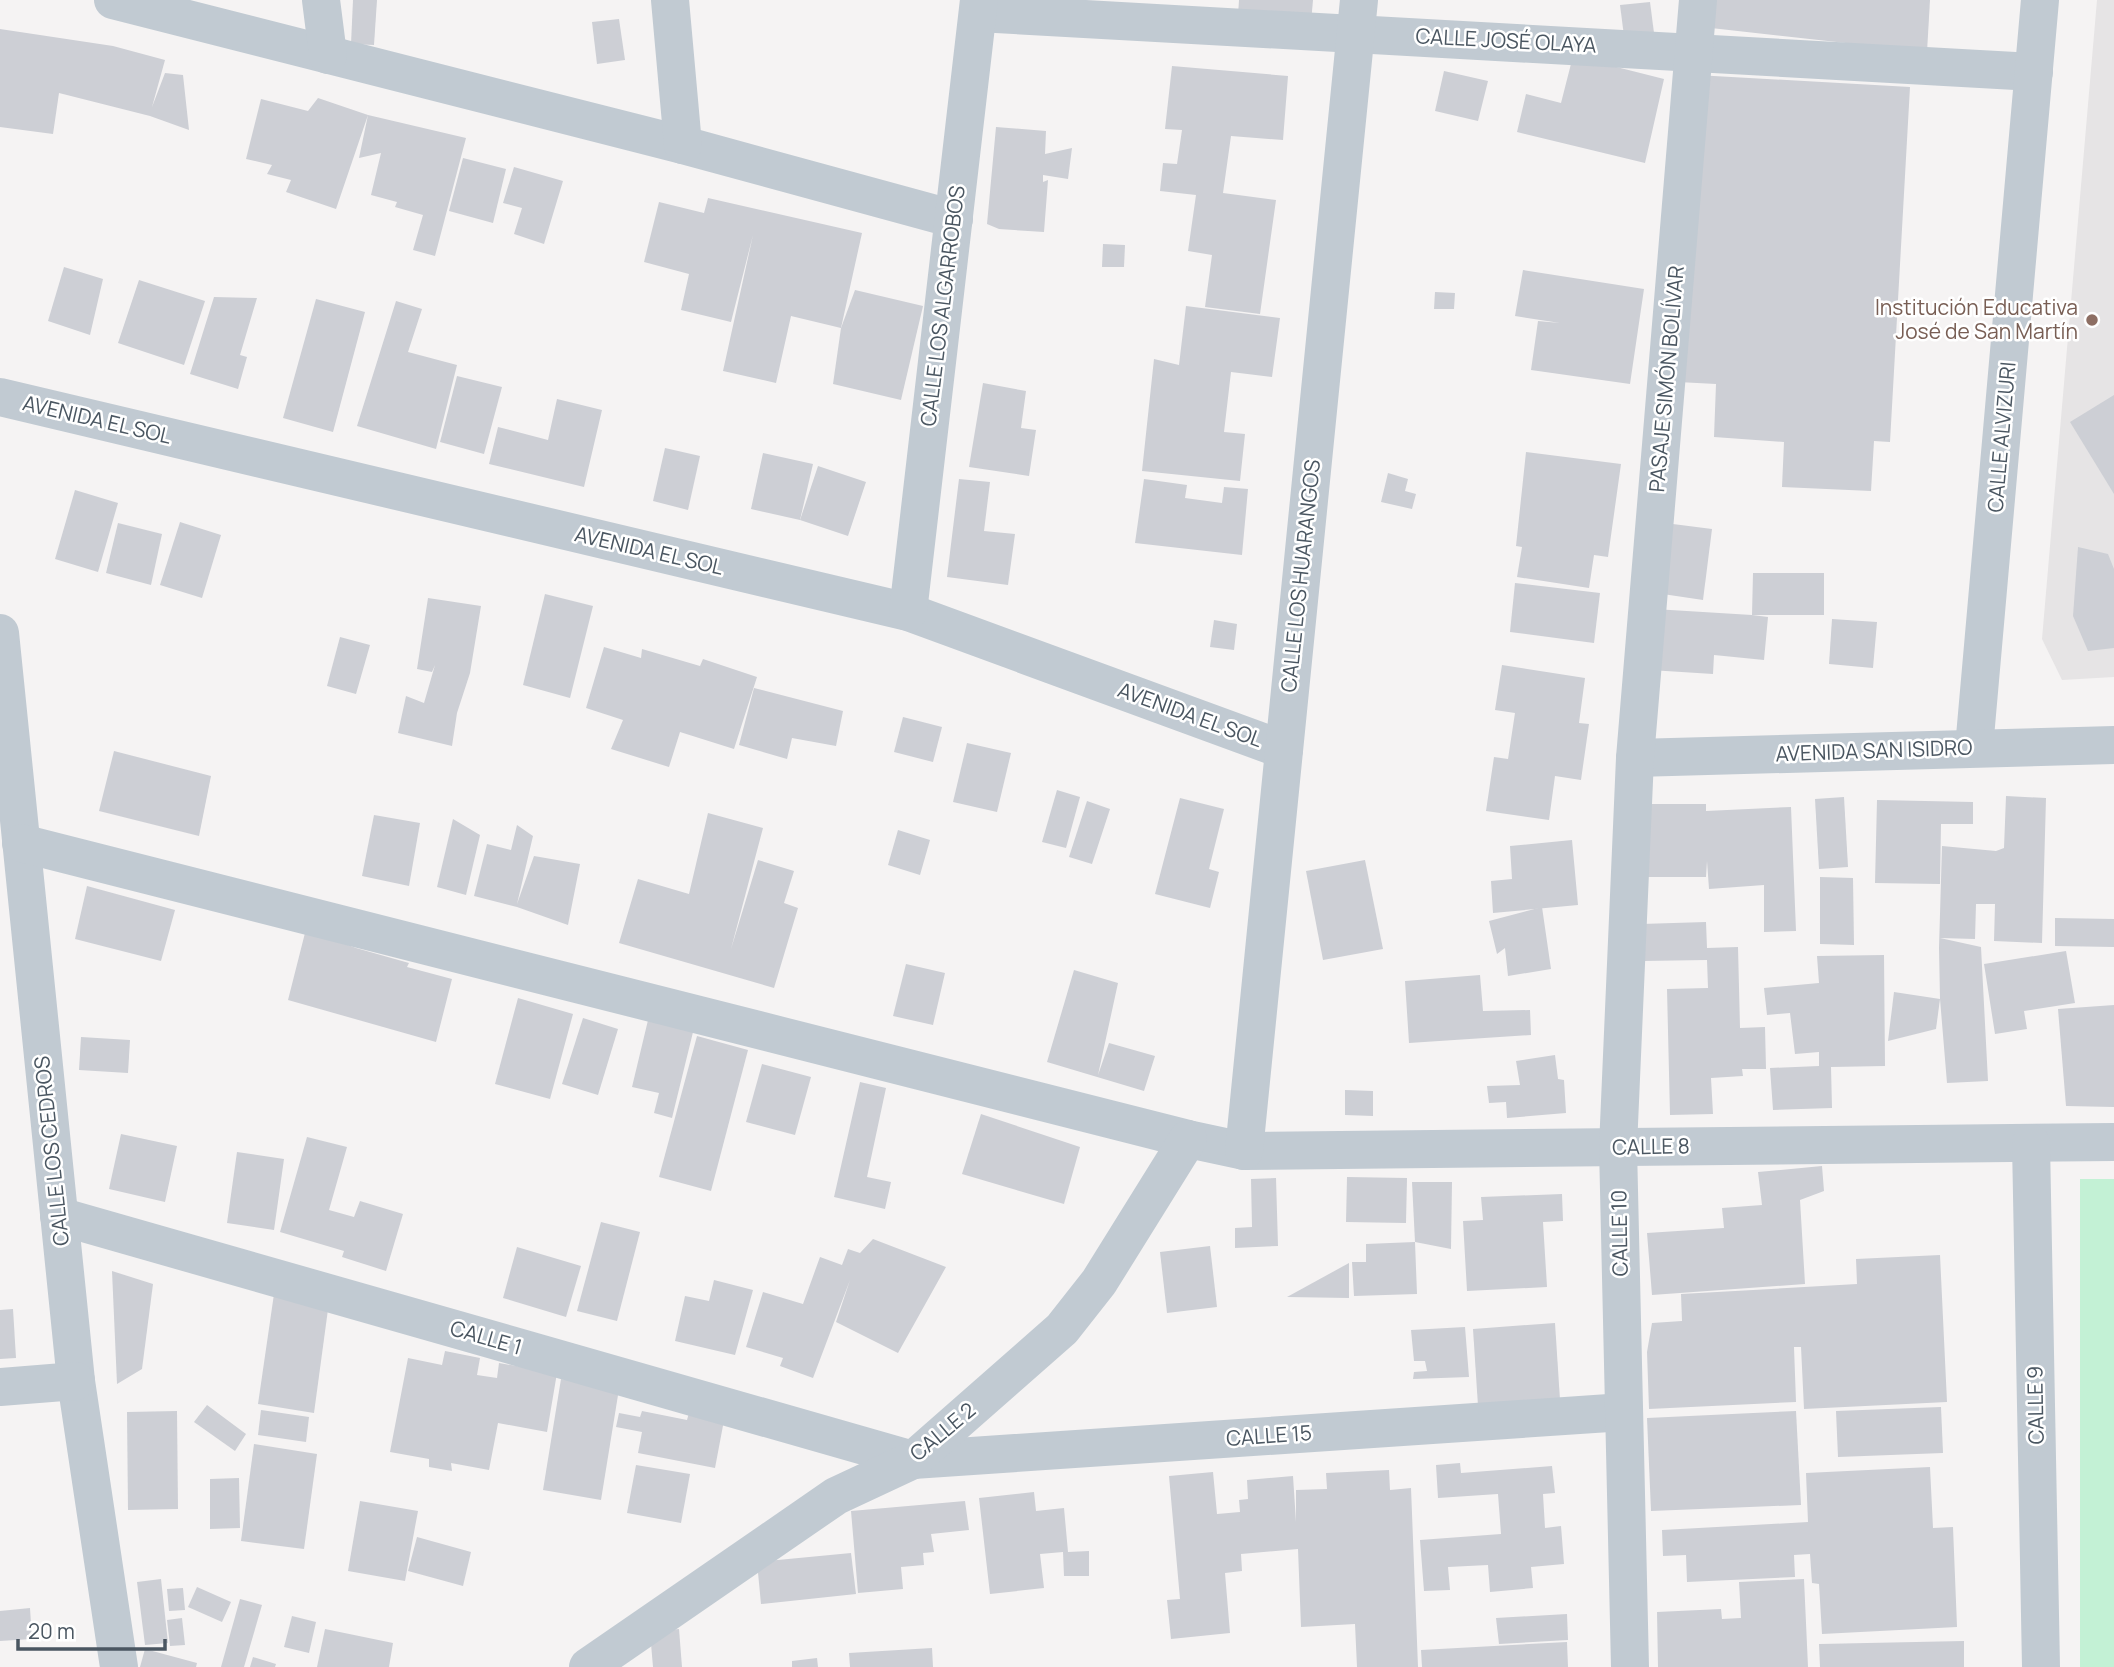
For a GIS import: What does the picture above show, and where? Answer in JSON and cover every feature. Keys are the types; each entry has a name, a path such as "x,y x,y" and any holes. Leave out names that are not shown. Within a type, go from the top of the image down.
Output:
{"street":[{"path":"113,0 682,145 954,219"},
{"path":"321,0 328,55"},
{"path":"670,0 682,145"},
{"name":"PASAJE SIMÓN BOLÍVAR","path":"1635,758 1698,0"},
{"name":"CALLE ALVIZURI","path":"1974,748 2040,0"},
{"name":"CALLE JOSÉ OLAYA","path":"979,6 1357,16 1694,52 2034,72"},
{"name":"CALLE LOS ALGARROBOS","path":"908,612 979,6"},
{"name":"CALLE LOS HUARANGOS","path":"1244,1151 1357,16"},
{"name":"AVENIDA EL SOL","path":"0,397 908,612 1284,750"},
{"name":"CALLE LOS CEDROS","path":"0,633 2,675 76,1381 119,1667"},
{"name":"AVENIDA SAN ISIDRO","path":"1635,758 2114,745"},
{"name":"CALLE 10","path":"1630,1667 1618,1147 1635,758"},
{"name":"CALLE 8","path":"21,843 1244,1151 2114,1142"},
{"name":"CALLE 2","path":"587,1667 836,1496 913,1460 1062,1329 1099,1282 1188,1139"},
{"name":"CALLE 9","path":"2031,1143 2041,1667"},
{"name":"CALLE 1","path":"59,1216 913,1460"},
{"path":"0,1387 76,1381"},
{"name":"CALLE 15","path":"913,1460 1624,1412"}],"shaded area":[{"name":"Institución Educativa José de San Martín","path":"2097,0 2114,0 2114,677 2062,680 2042,639"}],"green space":[{"path":"2080,1179 2114,1179 2114,1667 2080,1667"}],"building":[{"path":"353,0 377,0 374,45 351,44"},
{"path":"1239,0 1313,0 1311,23 1238,15"},
{"path":"1713,0 1930,0 1927,52 1711,28"},
{"path":"1650,2 1654,33 1624,36 1620,5"},
{"path":"619,19 625,60 597,64 592,22"},
{"path":"0,29 113,46 165,60 152,107 165,73 183,75 189,130 150,116 59,93 53,134 0,127"},
{"path":"1573,56 1664,79 1645,163 1517,132 1526,94 1561,103"},
{"path":"1172,66 1288,76 1283,140 1231,136 1223,193 1276,200 1260,314 1205,307 1212,255 1188,251 1196,195 1160,191 1163,163 1177,164 1182,130 1165,129"},
{"path":"1444,71 1488,81 1478,121 1435,111"},
{"path":"1696,75 1910,87 1890,442 1874,441 1871,491 1782,487 1784,442 1714,437 1716,384 1678,382"},
{"path":"318,98 368,115 336,209 286,192 291,180 267,174 272,165 246,159 261,99 308,111"},
{"path":"368,115 466,138 435,256 413,250 423,215 395,207 397,202 371,195 381,153 359,158"},
{"path":"996,127 1046,131 1045,154 1072,148 1068,179 1043,175 1043,182 1048,180 1044,232 999,229 987,224"},
{"path":"463,158 506,169 493,223 449,211"},
{"path":"514,167 563,181 544,244 514,234 522,208 503,203"},
{"path":"708,198 862,233 841,328 791,316 776,383 723,371 753,235 731,322 681,310 689,274 644,262 659,202 704,213"},
{"path":"1103,244 1125,245 1124,267 1102,267"},
{"path":"64,267 103,279 90,335 48,321"},
{"path":"1523,270 1644,289 1630,384 1531,370 1538,321 1560,323 1515,316"},
{"path":"139,280 205,301 184,365 118,343"},
{"path":"855,290 923,306 901,400 833,384 841,328"},
{"path":"1435,292 1455,293 1454,309 1434,309"},
{"path":"214,297 257,298 240,355 247,357 238,389 190,374"},
{"path":"316,299 365,312 333,432 283,418"},
{"path":"396,301 422,309 408,352 457,365 436,449 357,426"},
{"path":"1186,306 1280,318 1272,377 1231,372 1224,432 1245,434 1240,481 1142,471 1154,359 1179,365"},
{"path":"457,376 502,387 484,454 440,442"},
{"path":"983,383 1026,391 1021,428 1036,430 1029,476 969,467"},
{"path":"2114,395 2114,494 2070,422"},
{"path":"557,399 602,410 584,487 489,464 498,427 548,440"},
{"path":"665,448 700,456 688,510 653,501"},
{"path":"1526,452 1621,464 1608,557 1594,555 1589,588 1517,577 1522,547 1516,546"},
{"path":"763,453 813,464 800,520 751,509"},
{"path":"818,466 866,482 848,536 800,520"},
{"path":"1388,473 1408,479 1405,491 1416,494 1412,509 1381,502"},
{"path":"959,479 990,482 984,531 1015,534 1008,585 947,577"},
{"path":"1144,479 1187,485 1185,498 1222,503 1224,487 1248,489 1242,555 1135,543"},
{"path":"75,490 118,503 98,572 55,559"},
{"path":"180,522 221,535 202,598 160,585"},
{"path":"118,523 162,534 151,585 106,573"},
{"path":"1665,523 1712,529 1703,600 1656,593"},
{"path":"2078,547 2108,554 2114,569 2114,648 2088,651 2073,616"},
{"path":"1753,573 1824,573 1824,615 1752,615"},
{"path":"1515,583 1600,593 1594,643 1510,632"},
{"path":"545,594 593,606 570,698 523,685"},
{"path":"428,598 481,606 470,673 457,713 452,746 398,733 406,696 424,703 435,665 432,672 417,669"},
{"path":"1654,609 1768,617 1764,660 1714,655 1713,674 1650,670"},
{"path":"1832,619 1877,622 1873,668 1829,664"},
{"path":"1214,620 1237,624 1234,650 1210,647"},
{"path":"340,637 370,645 356,694 327,686"},
{"path":"604,647 641,658 642,649 700,666 703,659 757,677 734,749 680,732 669,767 611,749 623,720 586,708"},
{"path":"1502,665 1585,678 1579,723 1589,724 1581,780 1555,776 1549,820 1486,811 1494,757 1508,759 1515,713 1495,710"},
{"path":"754,688 843,711 836,746 792,738 787,759 739,745"},
{"path":"903,717 942,727 933,762 894,752"},
{"path":"967,743 1011,753 997,812 953,802"},
{"path":"114,751 211,776 199,836 99,811"},
{"path":"1057,790 1080,797 1066,848 1042,842"},
{"path":"2006,796 2046,798 2042,943 1994,941 1995,904 1976,904 1975,939 1940,938 1981,947 1988,1081 1947,1083 1940,999 1939,948 1942,846 1996,851 2004,848"},
{"path":"1844,797 1848,867 1819,869 1815,799"},
{"path":"1180,798 1224,809 1209,869 1219,872 1210,908 1155,894"},
{"path":"1877,800 1973,802 1973,824 1941,824 1940,884 1875,883"},
{"path":"1087,801 1110,809 1092,864 1069,857"},
{"path":"1634,804 1706,804 1706,811 1791,807 1796,931 1764,932 1764,885 1709,889 1707,861 1706,877 1635,877"},
{"path":"708,813 763,828 731,949 758,860 794,871 784,903 798,908 774,988 619,943 638,879 689,894"},
{"path":"374,815 420,823 409,886 362,876"},
{"path":"453,819 480,835 466,895 437,887"},
{"path":"517,825 533,836 517,904 534,856 580,864 568,925 517,907 474,896 487,844 511,850"},
{"path":"898,830 930,840 920,875 888,865"},
{"path":"1572,840 1578,905 1493,913 1491,881 1512,879 1510,846"},
{"path":"1365,860 1383,949 1323,960 1306,871"},
{"path":"1820,877 1853,878 1854,945 1820,944"},
{"path":"87,886 175,910 161,961 75,939"},
{"path":"1542,907 1551,969 1508,976 1505,948 1497,954 1489,921"},
{"path":"2055,918 2114,919 2114,947 2055,946"},
{"path":"1706,922 1707,948 1738,947 1740,1028 1765,1027 1766,1069 1742,1069 1743,1076 1711,1078 1713,1114 1670,1115 1667,989 1708,988 1707,960 1643,961 1641,924"},
{"path":"306,929 356,948 409,963 407,967 452,979 436,1042 288,1000"},
{"path":"2066,951 2075,1003 2024,1011 2027,1029 1995,1034 1984,964"},
{"path":"1884,955 1885,1066 1831,1067 1832,1108 1773,1110 1770,1068 1819,1066 1819,1052 1795,1054 1790,1013 1767,1015 1764,988 1819,983 1817,956"},
{"path":"906,964 945,973 933,1025 893,1016"},
{"path":"1074,970 1118,983 1098,1075 1109,1043 1155,1056 1144,1091 1047,1062"},
{"path":"1480,975 1483,1011 1530,1010 1531,1035 1409,1043 1405,981"},
{"path":"1894,992 1940,999 1936,1029 1888,1041"},
{"path":"518,998 573,1014 550,1099 495,1084"},
{"path":"2114,1005 2114,1107 2066,1106 2058,1009"},
{"path":"649,1016 694,1028 672,1118 654,1113 659,1093 632,1087"},
{"path":"583,1018 618,1029 598,1095 562,1084"},
{"path":"697,1036 748,1050 711,1191 659,1177"},
{"path":"81,1037 130,1040 128,1073 79,1070"},
{"path":"1555,1055 1558,1079 1564,1080 1566,1113 1507,1118 1506,1102 1489,1103 1487,1086 1520,1085 1516,1061"},
{"path":"762,1064 811,1077 795,1135 746,1122"},
{"path":"860,1082 886,1088 867,1177 891,1182 885,1209 834,1197"},
{"path":"1345,1090 1373,1091 1373,1116 1345,1115"},
{"path":"981,1114 1080,1147 1064,1204 962,1174"},
{"path":"121,1134 177,1146 165,1202 109,1189"},
{"path":"307,1137 347,1147 329,1210 354,1217 360,1201 403,1214 386,1271 342,1257 344,1251 280,1232"},
{"path":"237,1152 284,1159 274,1230 227,1223"},
{"path":"1822,1166 1824,1191 1800,1200 1805,1284 1652,1295 1647,1233 1724,1228 1722,1208 1762,1205 1758,1172"},
{"path":"1347,1177 1407,1178 1406,1223 1346,1222"},
{"path":"1276,1178 1278,1246 1235,1248 1235,1228 1252,1227 1251,1179"},
{"path":"1412,1182 1452,1182 1451,1249 1415,1242"},
{"path":"1562,1194 1563,1221 1543,1222 1547,1287 1467,1291 1463,1221 1483,1220 1481,1197"},
{"path":"601,1222 640,1232 617,1321 577,1311"},
{"path":"873,1239 946,1267 898,1353 836,1322 850,1280 813,1378 780,1366 783,1358 746,1347 763,1292 803,1304 820,1257 842,1265 848,1249 860,1253"},
{"path":"1415,1242 1417,1294 1354,1296 1352,1262 1366,1262 1366,1244"},
{"path":"1210,1246 1217,1307 1167,1313 1160,1252"},
{"path":"517,1247 581,1266 566,1317 503,1298"},
{"path":"1940,1255 1947,1402 1804,1409 1801,1347 1794,1347 1796,1402 1649,1409 1647,1352 1652,1323 1682,1321 1681,1294 1857,1284 1856,1259"},
{"path":"1349,1263 1349,1298 1287,1297"},
{"path":"112,1271 153,1284 142,1369 117,1384"},
{"path":"714,1280 753,1290 735,1355 675,1341 685,1296 709,1301"},
{"path":"274,1294 329,1302 314,1413 258,1404"},
{"path":"13,1309 16,1358 0,1359 0,1310"},
{"path":"1555,1323 1560,1400 1478,1406 1473,1329"},
{"path":"1465,1327 1469,1377 1413,1379 1414,1372 1427,1371 1425,1361 1414,1361 1411,1330"},
{"path":"445,1351 480,1358 477,1375 497,1378 499,1363 557,1373 547,1432 498,1423 489,1470 451,1463 452,1471 429,1467 429,1459 390,1452 408,1358 442,1365"},
{"path":"561,1379 619,1389 601,1500 543,1490"},
{"path":"207,1405 246,1434 235,1451 194,1422"},
{"path":"1941,1407 1943,1453 1838,1457 1836,1411"},
{"path":"690,1409 725,1415 715,1468 638,1453 642,1432 616,1427 619,1413 640,1417 642,1411 687,1420"},
{"path":"261,1410 309,1417 306,1442 258,1435"},
{"path":"177,1411 178,1509 128,1510 127,1412"},
{"path":"1796,1411 1801,1505 1651,1511 1647,1418"},
{"path":"254,1444 317,1454 304,1549 241,1541"},
{"path":"1460,1463 1461,1473 1552,1466 1555,1493 1543,1494 1545,1528 1561,1526 1564,1564 1531,1567 1533,1588 1490,1592 1488,1565 1448,1567 1450,1590 1424,1591 1420,1540 1501,1534 1498,1494 1438,1498 1436,1465"},
{"path":"636,1465 690,1474 681,1523 627,1513"},
{"path":"1930,1467 1933,1528 1953,1527 1957,1627 1822,1634 1819,1584 1812,1583 1810,1554 1794,1555 1795,1577 1687,1582 1686,1555 1663,1556 1662,1530 1808,1522 1806,1473"},
{"path":"1389,1470 1390,1490 1411,1488 1418,1667 1357,1667 1355,1624 1301,1627 1298,1549 1241,1554 1242,1571 1225,1573 1230,1633 1171,1639 1167,1600 1180,1599 1169,1476 1213,1472 1217,1514 1240,1512 1239,1500 1248,1499 1247,1480 1293,1476 1296,1522 1296,1490 1327,1489 1326,1473"},
{"path":"239,1478 240,1528 210,1529 210,1479"},
{"path":"1034,1492 1036,1511 1064,1508 1068,1552 1089,1551 1089,1576 1064,1576 1063,1552 1040,1554 1044,1588 990,1594 979,1498"},
{"path":"360,1501 418,1511 405,1581 348,1571"},
{"path":"965,1501 969,1530 931,1534 934,1552 923,1553 924,1565 901,1567 903,1589 858,1593 851,1511"},
{"path":"417,1537 471,1552 463,1586 408,1571"},
{"path":"851,1553 856,1594 761,1604 757,1562"},
{"path":"161,1579 168,1643 145,1645 137,1582"},
{"path":"1804,1579 1808,1667 1658,1667 1657,1612 1721,1609 1722,1619 1741,1618 1739,1582"},
{"path":"197,1587 231,1602 222,1622 188,1607"},
{"path":"183,1588 185,1610 169,1611 167,1589"},
{"path":"240,1599 262,1605 244,1667 221,1667"},
{"path":"30,1608 32,1639 0,1641 0,1611"},
{"path":"1567,1614 1568,1640 1499,1644 1496,1618"},
{"path":"292,1616 316,1622 309,1653 284,1647"},
{"path":"182,1618 185,1645 170,1646 167,1620"},
{"path":"325,1629 393,1643 389,1667 317,1667"},
{"path":"679,1629 682,1667 653,1667 650,1632"},
{"path":"1964,1641 1964,1667 1820,1667 1819,1644"},
{"path":"1567,1642 1568,1667 1422,1667 1421,1650"},
{"path":"932,1648 933,1667 850,1667 849,1653"},
{"path":"145,1649 197,1663 196,1667 140,1667"},
{"path":"253,1657 276,1664 275,1667 250,1667"},
{"path":"817,1658 818,1667 792,1667 792,1661"}],"place":[{"name":"Institución Educativa José de San Martín","path":"2092,320"}]}
